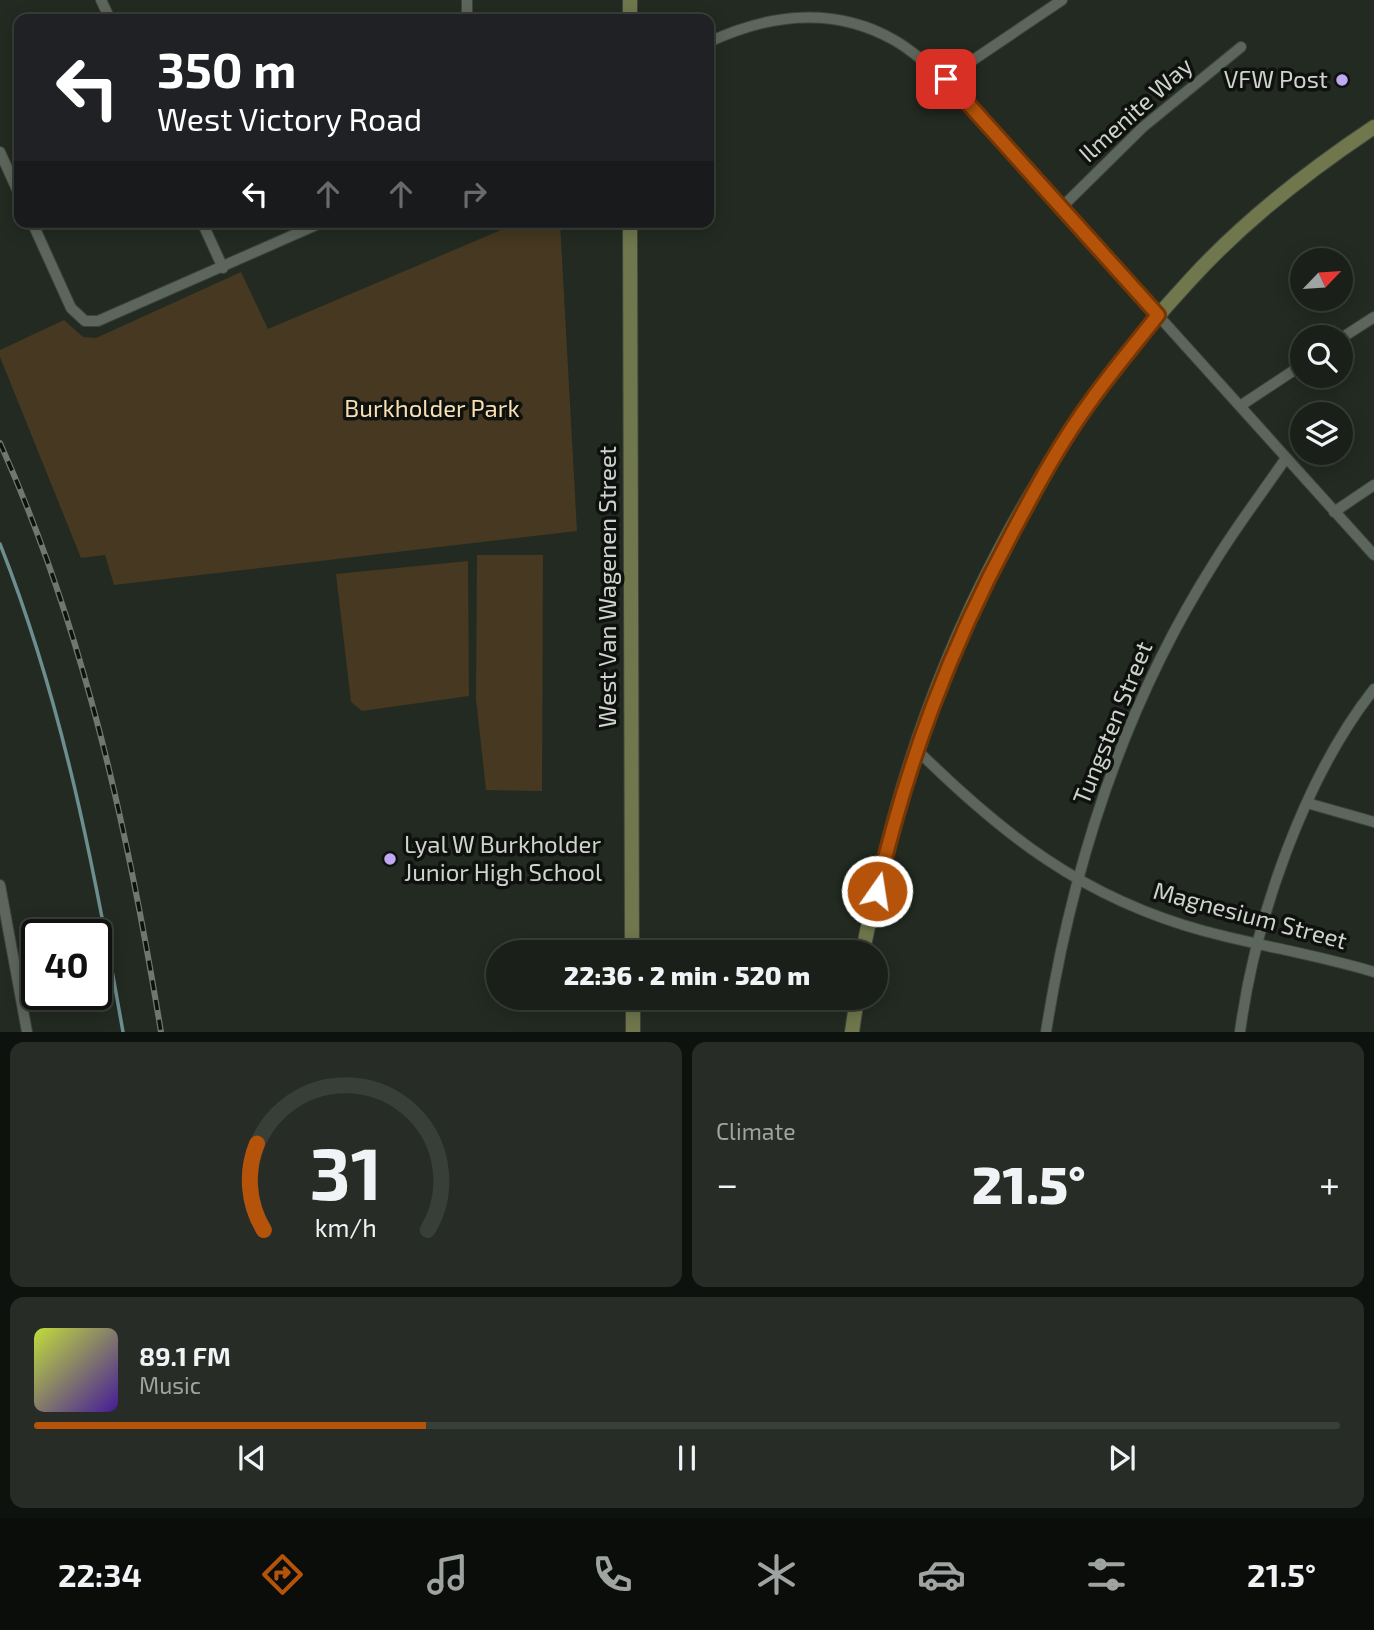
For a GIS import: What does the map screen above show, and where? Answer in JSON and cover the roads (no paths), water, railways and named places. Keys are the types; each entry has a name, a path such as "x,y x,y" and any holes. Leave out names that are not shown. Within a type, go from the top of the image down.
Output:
{"street":[{"path":"946,79 1062,0"},
{"path":"714,40 758,23 803,15 861,26 895,40 946,79 1374,555"},
{"name":"Ilmenite Way","path":"1062,207 1143,127 1241,47"},
{"path":"866,940 894,819 937,688 972,606 1037,486 1092,399 1158,315 1192,277 1273,200 1374,127"},
{"path":"0,152 14,183"},
{"path":"35,228 71,308 85,321 98,321 310,228"},
{"path":"205,228 223,268"},
{"name":"West Van Wagenen Street","path":"629,228 632,940"},
{"path":"1353,331 1374,317"},
{"path":"1240,406 1290,373"},
{"name":"Tungsten Street","path":"1046,1031 1058,958 1077,879 1105,790 1137,709 1170,641 1213,564 1286,457"},
{"path":"1334,512 1374,485"},
{"path":"1240,1031 1259,943 1291,840 1331,753 1374,689"},
{"name":"Magnesium Street","path":"916,749 977,809 1018,842 1077,879 1157,916 1204,931 1318,955 1374,972"},
{"path":"1307,803 1374,822"},
{"path":"0,885 27,1031"},
{"path":"0,959 13,953"},
{"path":"633,1010 633,1031"},
{"path":"852,1031 855,1010"}],"waterway":[{"path":"0,544 22,603 59,724 88,846 123,1032"}],"railway":[{"path":"0,443 56,586 100,732 134,881 161,1032"}],"place":[{"name":"VFW Post","path":"1342,80"},
{"name":"Lyal W Burkholder Junior High School","path":"390,859"}],"park label":[{"name":"Burkholder Park","path":"432,409"}]}
